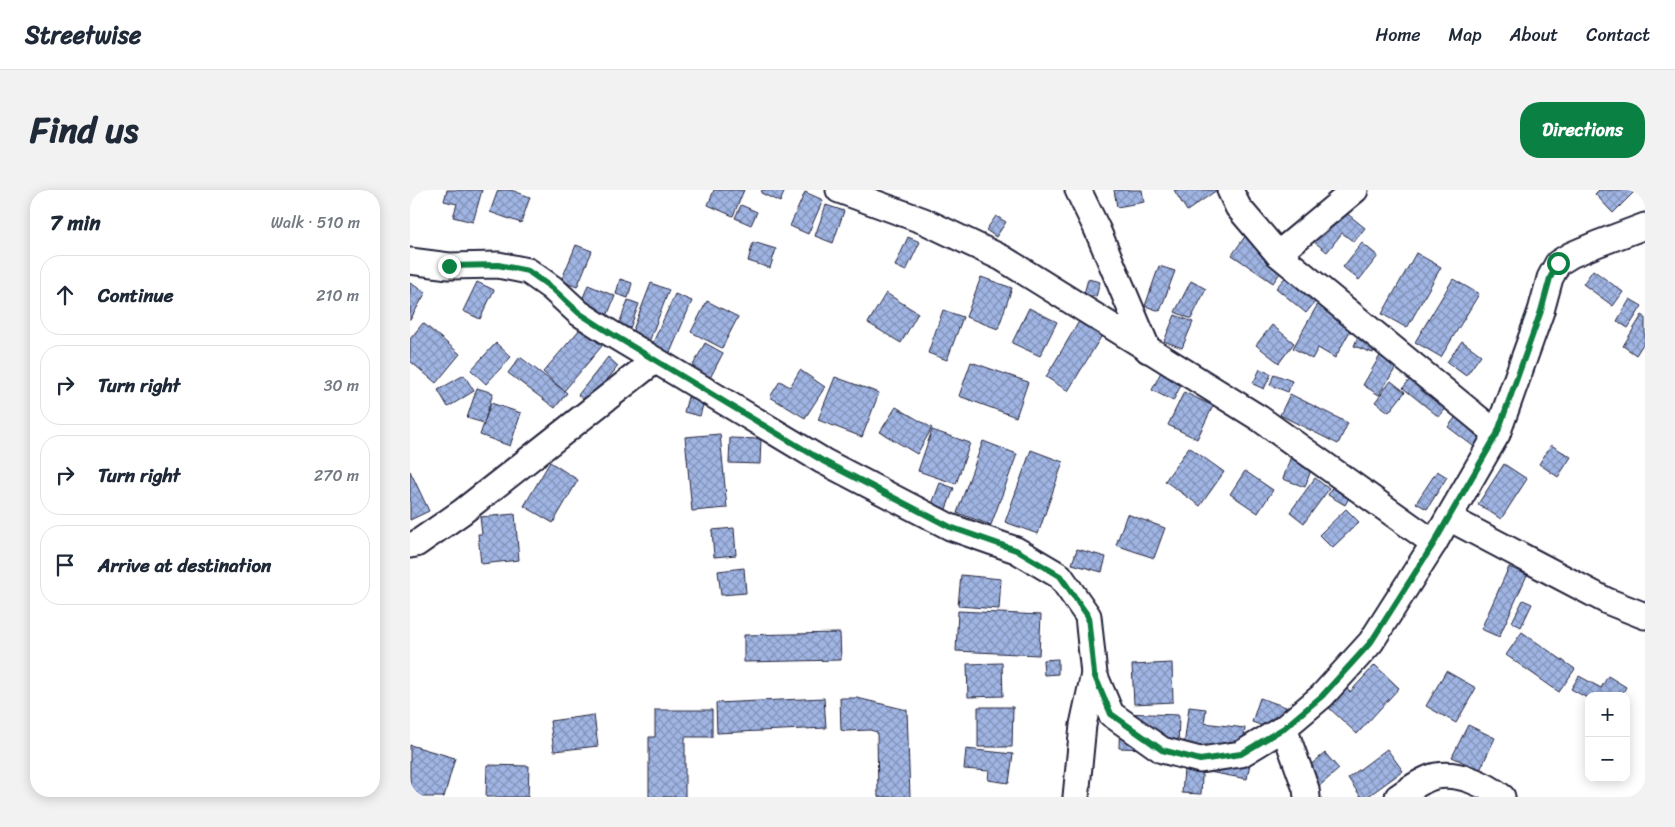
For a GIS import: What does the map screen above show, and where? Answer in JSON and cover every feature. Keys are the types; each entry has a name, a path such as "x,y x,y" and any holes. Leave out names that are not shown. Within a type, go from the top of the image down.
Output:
{"street":[{"path":"839,190 924,221 1002,258 1259,418 1434,543"},
{"path":"1078,190 1097,229 1148,350"},
{"path":"1230,190 1238,207 1278,254 1497,434"},
{"path":"1278,254 1355,190"},
{"path":"410,262 449,266 498,265 528,271 552,288 579,313 654,361 823,461 950,527 1016,550 1060,576 1088,616 1094,674 1111,714 1162,750 1200,760 1241,754 1284,728 1322,696 1371,642 1434,543 1497,434 1541,311 1550,278 1558,263 1571,255 1645,226"},
{"path":"410,545 416,544 462,512 654,361"},
{"path":"1449,518 1607,602 1645,616"},
{"path":"1076,797 1084,724 1094,674"},
{"path":"1284,728 1308,797"},
{"path":"1398,797 1412,787 1436,776 1463,777 1494,791 1502,797"}],"building":[{"path":"447,190 482,190 473,222 453,217 457,204 444,201"},
{"path":"498,190 511,190 530,197 521,223 490,212"},
{"path":"714,190 744,190 733,216 708,205"},
{"path":"762,190 785,190 780,202 761,193"},
{"path":"1114,190 1142,190 1144,202 1117,207"},
{"path":"1174,190 1217,190 1187,211"},
{"path":"1599,190 1636,190 1613,213 1595,194"},
{"path":"805,192 823,200 808,234 790,226"},
{"path":"741,205 757,212 751,225 735,218"},
{"path":"826,205 844,211 833,243 815,236"},
{"path":"1339,207 1365,228 1354,242 1342,233 1327,252 1312,240"},
{"path":"996,216 1006,222 996,237 986,230"},
{"path":"1246,235 1287,263 1273,283 1232,255"},
{"path":"908,237 920,242 906,271 895,266"},
{"path":"753,242 776,249 770,268 748,261"},
{"path":"1362,243 1378,256 1359,280 1343,267"},
{"path":"576,245 592,251 577,287 561,281"},
{"path":"1416,253 1441,267 1407,328 1382,314"},
{"path":"1159,266 1175,271 1160,311 1145,306"},
{"path":"1593,270 1623,292 1613,306 1583,284"},
{"path":"1290,272 1319,297 1306,313 1276,288"},
{"path":"981,277 1012,288 998,329 966,317"},
{"path":"620,279 632,283 628,298 616,294"},
{"path":"1088,279 1100,282 1096,297 1084,294"},
{"path":"1453,279 1479,294 1441,357 1415,342"},
{"path":"1191,281 1206,289 1191,319 1175,312"},
{"path":"477,282 494,290 480,319 463,311"},
{"path":"410,283 426,292 410,320"},
{"path":"651,283 669,290 649,342 631,335"},
{"path":"588,285 615,296 606,319 579,308"},
{"path":"886,293 918,313 901,343 868,323"},
{"path":"675,294 692,301 669,355 651,347"},
{"path":"1630,299 1642,306 1628,328 1617,321"},
{"path":"628,300 639,304 630,328 619,324"},
{"path":"707,301 738,317 722,348 691,332"},
{"path":"1319,302 1355,322 1335,358 1318,348 1312,359 1293,348"},
{"path":"1029,308 1057,322 1040,356 1012,343"},
{"path":"943,310 963,317 947,360 928,353"},
{"path":"1175,315 1193,322 1182,348 1164,341"},
{"path":"1642,315 1645,317 1645,341 1636,355 1623,346"},
{"path":"1081,318 1104,332 1068,391 1046,377"},
{"path":"423,323 460,354 436,383 410,361 410,339"},
{"path":"1272,325 1294,343 1279,363 1256,345"},
{"path":"581,328 602,346 564,391 543,372"},
{"path":"1359,334 1377,340 1373,353 1354,346"},
{"path":"1462,341 1481,355 1466,376 1447,362"},
{"path":"496,343 511,357 486,384 471,370"},
{"path":"705,343 723,353 710,378 691,369"},
{"path":"1381,354 1398,364 1379,395 1363,385"},
{"path":"520,357 567,393 555,408 508,373"},
{"path":"608,357 618,366 589,403 578,395"},
{"path":"971,362 1028,382 1016,417 959,396"},
{"path":"1260,369 1271,374 1264,389 1253,384"},
{"path":"800,370 825,387 805,418 770,397 780,381 790,387"},
{"path":"1161,372 1182,383 1173,401 1152,390"},
{"path":"1274,374 1292,381 1288,392 1270,385"},
{"path":"1414,374 1450,403 1439,417 1403,388"},
{"path":"464,375 474,391 448,407 438,390"},
{"path":"835,377 879,393 862,437 818,420"},
{"path":"1391,381 1405,392 1389,412 1375,402"},
{"path":"477,388 493,393 484,423 467,418"},
{"path":"1184,392 1213,406 1197,439 1168,425"},
{"path":"1290,394 1348,423 1338,444 1280,415"},
{"path":"688,397 704,401 700,416 684,412"},
{"path":"491,403 521,413 510,446 480,435"},
{"path":"896,407 932,428 917,454 880,432"},
{"path":"1458,414 1487,436 1477,449 1448,427"},
{"path":"932,430 970,443 956,484 918,471"},
{"path":"720,434 727,508 692,511 685,437"},
{"path":"730,438 761,439 760,464 729,463"},
{"path":"983,441 1017,454 991,525 957,513"},
{"path":"1551,445 1571,457 1558,477 1539,464"},
{"path":"1189,447 1224,472 1200,506 1165,481"},
{"path":"1031,450 1063,462 1038,534 1005,522"},
{"path":"1291,456 1313,464 1305,487 1283,479"},
{"path":"550,462 578,480 553,523 524,506"},
{"path":"1504,464 1527,479 1501,519 1478,504"},
{"path":"410,471 429,511 410,520"},
{"path":"1245,471 1273,490 1258,513 1230,494"},
{"path":"1437,471 1447,477 1427,509 1416,503"},
{"path":"1315,478 1329,489 1304,523 1290,512"},
{"path":"1335,482 1352,493 1345,505 1328,495"},
{"path":"940,483 954,488 946,509 932,504"},
{"path":"1346,509 1359,522 1332,548 1319,535"},
{"path":"515,514 519,560 481,564 478,534 482,534 480,517"},
{"path":"1127,514 1165,528 1154,558 1116,545"},
{"path":"734,528 736,555 714,557 712,530"},
{"path":"1077,549 1106,557 1102,572 1072,564"},
{"path":"1509,567 1527,575 1499,637 1481,629"},
{"path":"744,568 746,593 721,595 718,571"},
{"path":"961,575 1001,579 999,609 958,606"},
{"path":"1523,600 1532,604 1521,627 1512,622"},
{"path":"958,611 1041,615 1039,655 956,651"},
{"path":"1522,632 1575,669 1559,692 1506,655"},
{"path":"840,633 841,660 744,662 744,635"},
{"path":"1058,659 1058,674 1044,675 1043,660"},
{"path":"1002,663 1003,696 968,697 967,664"},
{"path":"1172,663 1173,702 1134,704 1132,665"},
{"path":"1375,665 1399,688 1357,734 1327,706 1345,687 1350,692"},
{"path":"1446,671 1476,688 1456,723 1426,706"},
{"path":"1579,676 1601,688 1608,676 1626,687 1623,692 1585,692 1585,697 1571,689"},
{"path":"824,698 826,728 717,733 716,703"},
{"path":"840,698 857,698 907,710 910,797 878,797 877,732 870,730 841,730"},
{"path":"1260,698 1286,707 1277,731 1252,722"},
{"path":"978,707 1013,707 1012,747 978,747"},
{"path":"1189,707 1206,709 1204,723 1245,728 1242,753 1184,746"},
{"path":"655,710 712,710 712,737 685,737 685,797 649,797 649,737 655,737"},
{"path":"1120,713 1179,715 1178,750 1119,748"},
{"path":"594,715 598,746 554,751 550,721"},
{"path":"1468,725 1495,738 1480,770 1452,757"},
{"path":"410,745 455,758 444,797 410,797"},
{"path":"966,749 1013,754 1009,783 988,780 989,771 964,769"},
{"path":"1387,749 1403,771 1367,797 1361,797 1348,778"},
{"path":"1213,751 1251,758 1247,779 1209,772"},
{"path":"1325,753 1339,769 1317,788 1303,771"},
{"path":"1185,758 1203,760 1201,794 1182,793"},
{"path":"487,765 529,766 528,797 486,797"}],"route":[{"path":"449,266 498,265 528,271 552,288 579,313 610,333 823,461 950,527 1016,550 1060,576 1088,616 1094,674 1111,714 1162,750 1200,760 1241,754 1284,728 1322,696 1371,642 1434,543 1497,434 1541,311 1550,278 1558,263"}]}
